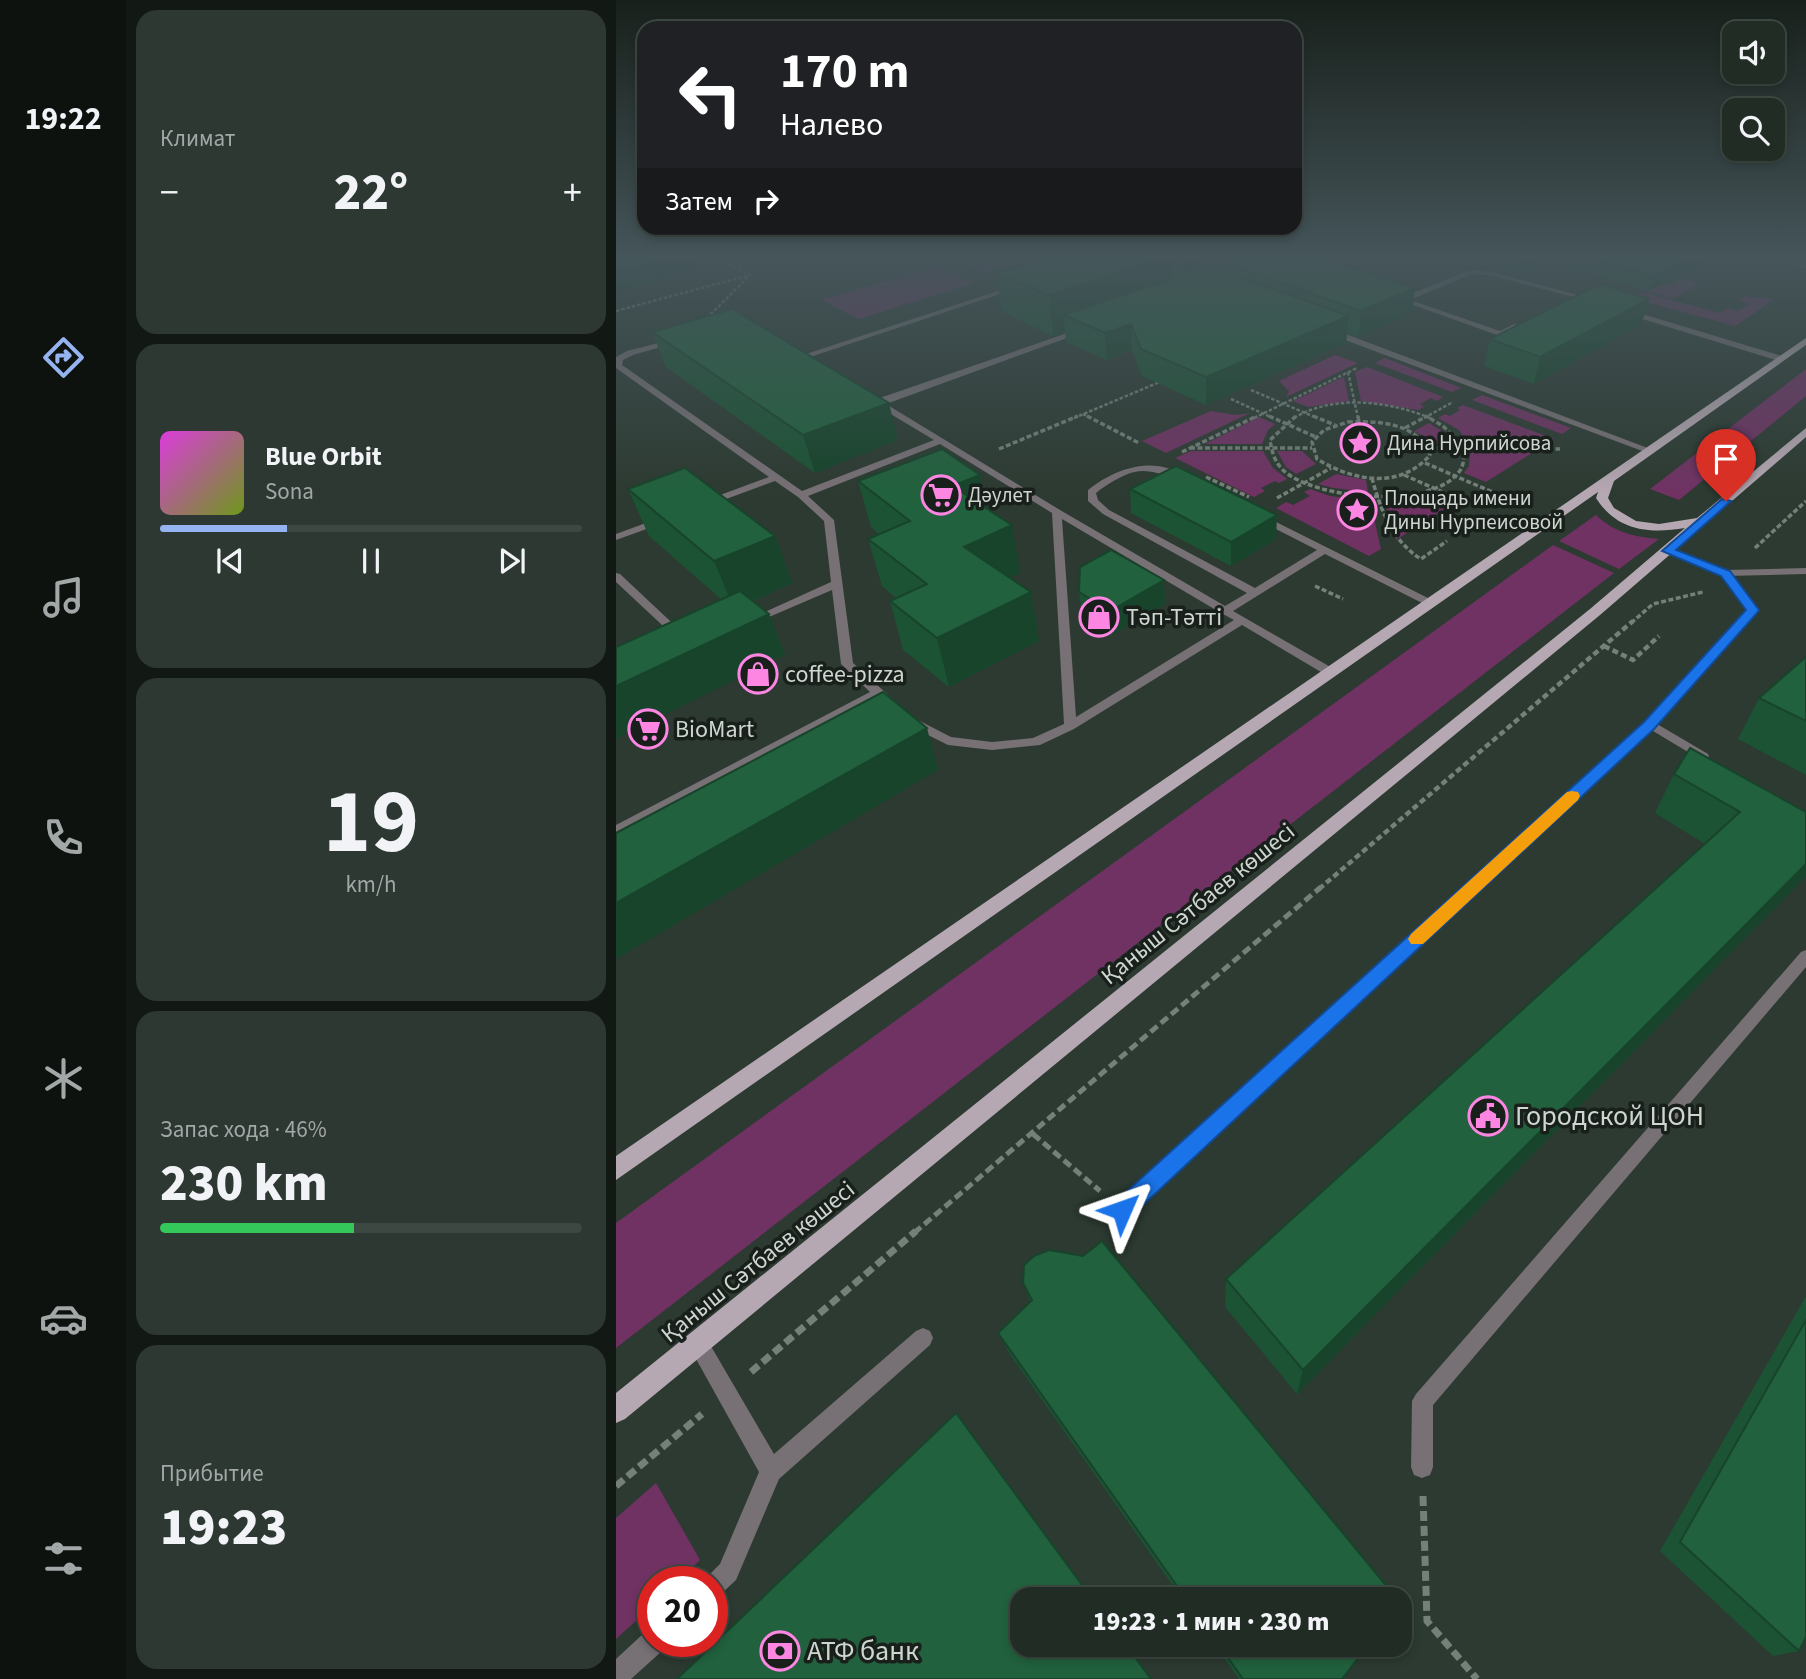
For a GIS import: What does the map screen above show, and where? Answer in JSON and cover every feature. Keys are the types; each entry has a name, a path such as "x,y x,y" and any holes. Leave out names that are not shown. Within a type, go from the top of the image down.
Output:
{"main road":[{"path":"616,1169 1806,341"},
{"name":"Қаныш Сәтбаев көшесі","path":"616,1409 1668,551 1806,430"},
{"path":"1608,480 1602,498 1607,509 1625,521 1652,529 1674,528 1706,519"}],"street":[{"path":"689,337 630,353 619,359 617,366 801,495 829,520 847,664 917,726 948,741 992,746 1035,742 1070,726 1241,621"},
{"path":"801,357 861,337"},
{"path":"879,403 1065,337"},
{"path":"1345,337 1648,450"},
{"path":"1711,337 1782,359"},
{"path":"790,351 812,364"},
{"path":"868,397 1057,512 1330,672"},
{"path":"801,495 940,441"},
{"path":"1188,481 1163,468 1135,467 1099,484 1091,492 1093,501 1105,512 1254,592"},
{"path":"701,505 774,478"},
{"path":"1057,512 1070,726"},
{"path":"1250,512 1430,603"},
{"path":"616,537 677,514"},
{"path":"1225,611 1325,550"},
{"path":"1668,551 1726,573 1806,571"},
{"path":"1122,1210 1649,725 1752,610 1726,573"},
{"path":"616,576 692,647"},
{"path":"740,626 837,584"},
{"path":"616,831 877,693"},
{"path":"1649,725 1710,761"},
{"path":"1422,1468 1423,1401 1806,956"},
{"path":"728,1572 771,1471 923,1338"},
{"path":"698,1343 771,1471"},
{"path":"616,1676 637,1657"}],"path":[{"path":"1179,453 1389,354"},
{"path":"1348,372 1359,422"},
{"path":"972,460 1170,377"},
{"path":"1405,429 1480,388"},
{"path":"1251,390 1336,425"},
{"path":"1231,399 1316,437"},
{"path":"1354,403 1407,409 1428,416 1455,433 1465,448 1461,469 1455,476 1434,488 1404,496 1376,497 1325,491 1293,477 1273,459 1269,448 1270,440 1283,422 1304,411 1354,403"},
{"path":"1083,414 1144,446"},
{"path":"1359,422 1405,429 1424,440 1430,455 1425,463 1403,475 1372,478 1343,474 1317,459 1312,448 1316,437 1336,425 1359,422"},
{"path":"1189,448 1312,448"},
{"path":"1429,448 1560,449"},
{"path":"1425,463 1497,494"},
{"path":"1274,499 1331,468"},
{"path":"1204,475 1252,499"},
{"path":"1403,475 1477,507"},
{"path":"1372,478 1376,497 1408,554 1421,559 1447,541"},
{"path":"1763,541 1806,501"},
{"path":"616,1486 1653,604 1700,595 1726,573"},
{"path":"1604,646 1633,660 1659,636"},
{"path":"1033,1134 1122,1210"},
{"path":"1422,1468 1427,1621 1477,1679"}],"shaded area":[{"path":"1335,355 1358,363 1286,397 1289,391 1279,381"},
{"path":"1385,358 1461,388 1452,392 1375,363"},
{"path":"1367,367 1443,397 1437,401 1431,398 1420,404 1424,407 1418,410 1361,401 1355,372"},
{"path":"1806,369 1806,396 1679,500 1650,489"},
{"path":"1344,377 1349,401 1308,407 1293,401"},
{"path":"1482,395 1571,428 1562,434 1472,400"},
{"path":"1463,405 1554,439 1544,444 1468,444 1459,430 1438,418 1445,414 1450,416"},
{"path":"1211,411 1236,415 1250,413 1166,453 1142,441"},
{"path":"1259,417 1275,424 1268,430 1262,444 1205,444"},
{"path":"1429,423 1449,436 1453,444 1431,445 1425,437 1414,431"},
{"path":"1191,451 1263,451 1273,468 1287,479 1261,488 1265,491 1254,497 1175,458"},
{"path":"1277,451 1302,451 1316,464 1296,474 1286,467"},
{"path":"1470,451 1535,451 1486,482 1464,473 1469,466"},
{"path":"1336,474 1366,480 1368,492 1318,484"},
{"path":"1310,489 1330,496 1370,501 1381,549 1369,556 1276,508 1286,502 1293,505 1310,496 1304,492"},
{"path":"1431,492 1455,502 1396,540 1385,502 1419,497"},
{"path":"1596,515 1625,533 1659,539 1619,569 1559,541"},
{"path":"1553,545 1614,573 616,1348 616,1223"},
{"path":"656,1483 700,1560 694,1566 637,1566 637,1620 616,1639 616,1518"}],"building":[{"path":"660,337 779,337 889,403 803,435"},
{"path":"1136,337 1299,337 1206,377 1141,349"},
{"path":"1493,337 1577,337 1540,357 1490,339"},
{"path":"942,449 980,475 952,486 1012,525 964,547 1031,592 937,638 890,601 927,584 868,539 910,521 858,481"},
{"path":"1176,466 1277,515 1231,542 1130,489"},
{"path":"685,468 775,536 714,561 628,489"},
{"path":"1111,550 1164,580 1110,611 1079,592 1080,567"},
{"path":"740,591 769,614 616,686 616,647"},
{"path":"1806,657 1806,721 1759,698"},
{"path":"883,692 927,728 616,903 616,833"},
{"path":"1690,748 1806,812 1806,864 1303,1370 1226,1279 1740,812 1674,774"},
{"path":"1102,1241 1387,1587 1178,1587 998,1333 1032,1300 1023,1283 1024,1265 1034,1256 1049,1250 1083,1256"},
{"path":"1806,1320 1806,1637 1799,1651 1680,1542"},
{"path":"956,1413 1083,1587 1010,1587 1010,1657 1135,1657 1151,1679 677,1679 700,1657 728,1657 728,1630"},
{"path":"1227,1657 1359,1657 1342,1679 1243,1679"}],"slow traffic":[{"path":"1417,939 1572,796"}],"place":[{"name":"Дина Нурпийсова","path":"1360,443"},
{"name":"Дәулет","path":"941,495"},
{"name":"Площадь имени Дины Нурпеисовой","path":"1357,510"},
{"name":"Тәп-Тәтті","path":"1099,617"},
{"name":"coffee-pizza","path":"758,674"},
{"name":"BioMart","path":"648,729"},
{"name":"Городской ЦОН","path":"1488,1116"},
{"name":"АТФ банк","path":"780,1651"}],"route":[{"path":"1122,1210 1649,725 1752,610 1726,573 1668,551 1726,501"}]}
